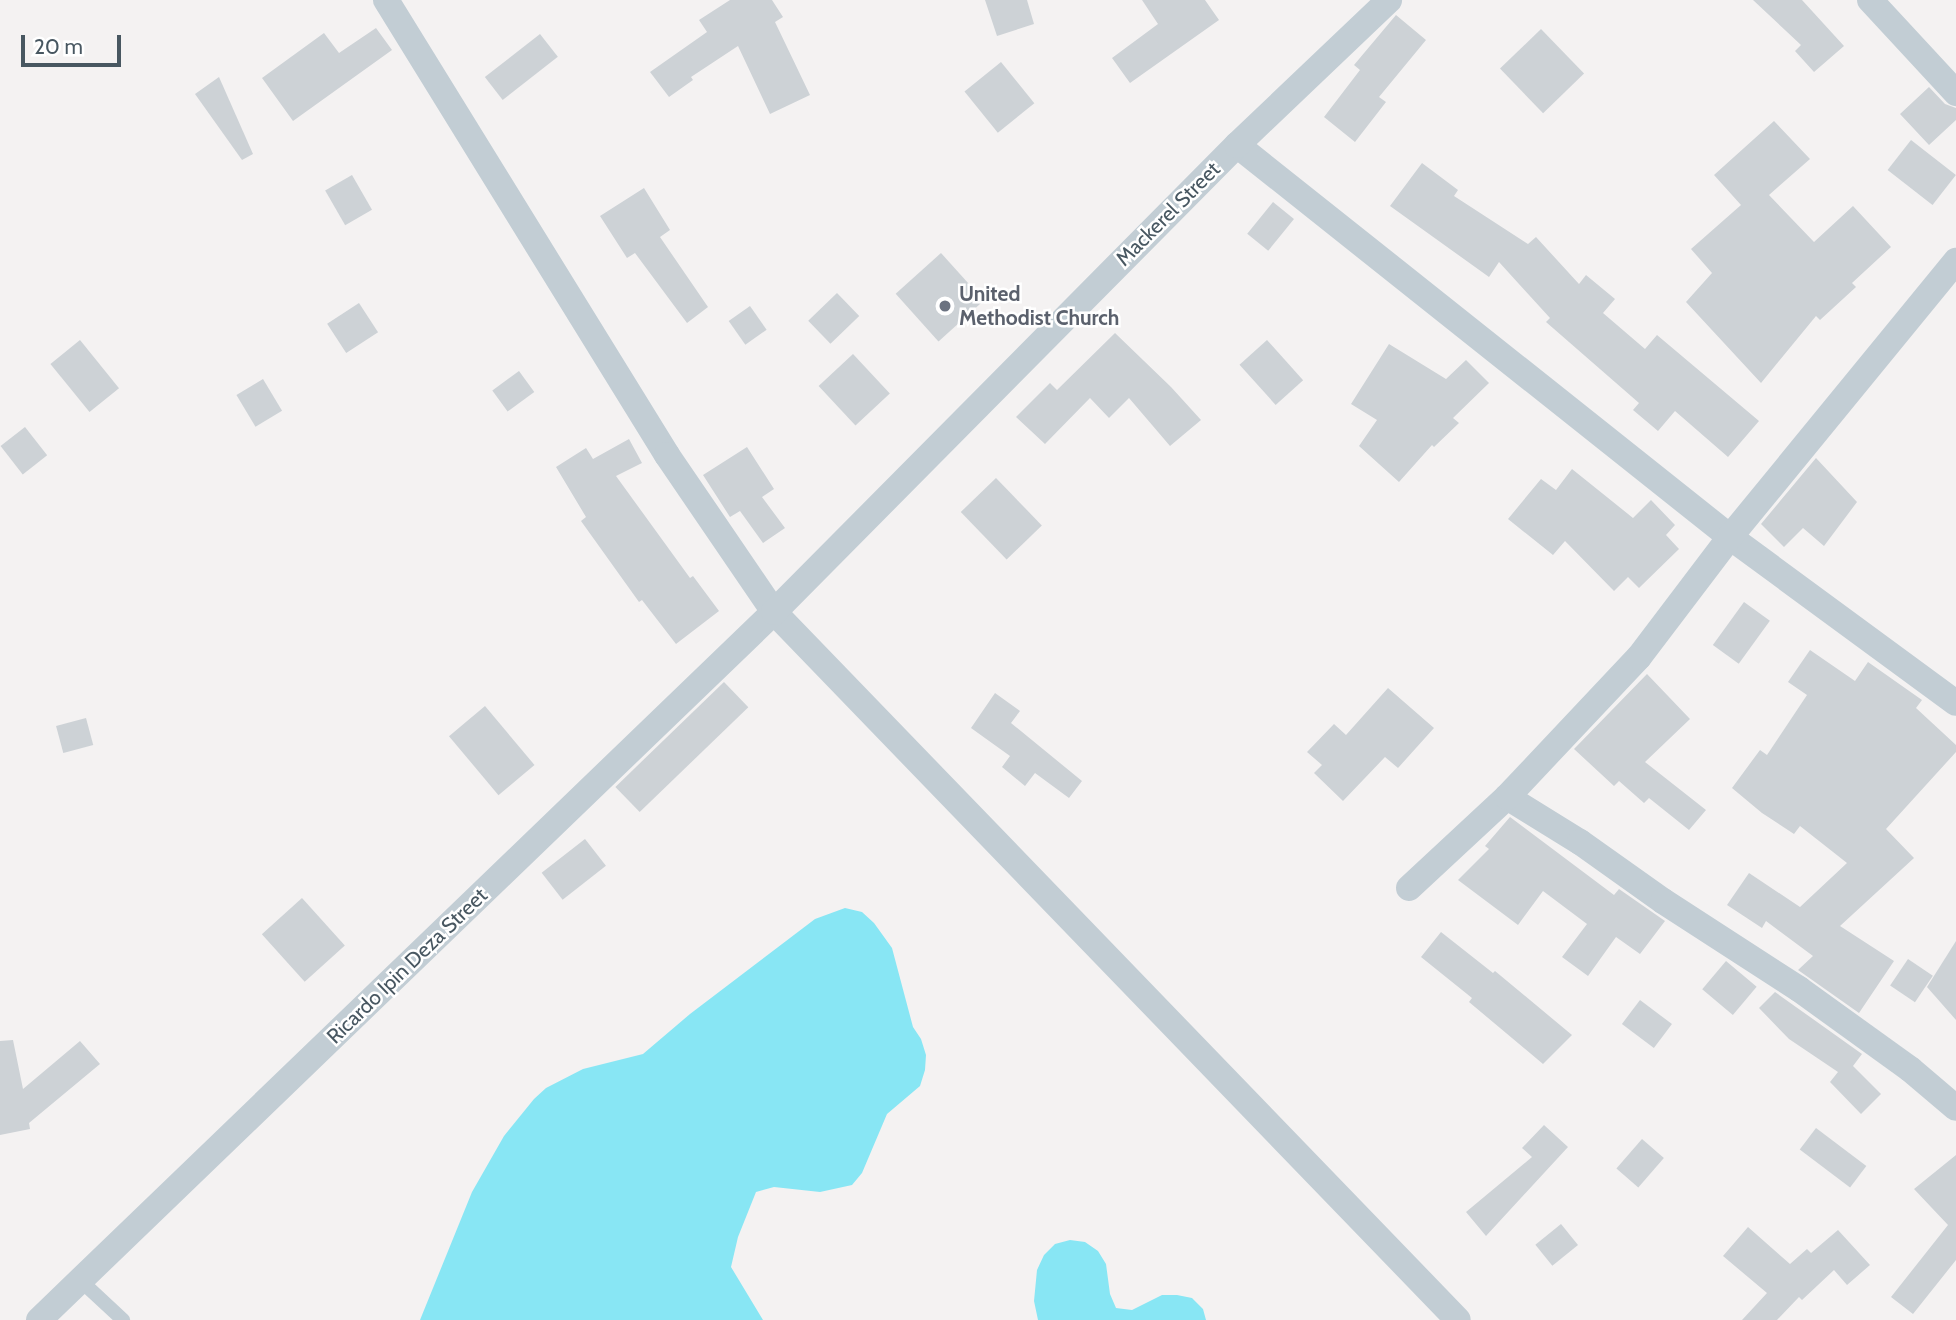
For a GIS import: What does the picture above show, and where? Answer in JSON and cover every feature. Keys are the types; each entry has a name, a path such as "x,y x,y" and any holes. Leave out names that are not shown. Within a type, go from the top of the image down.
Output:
{"street":[{"path":"386,0 667,455 774,612 1458,1320"},
{"name":"Mackerel Street","path":"774,612 1237,145 1389,0"},
{"path":"1870,0 1956,93"},
{"path":"1237,145 1730,537 1956,703"},
{"path":"1409,888 1507,797 1639,657 1730,537 1956,261"},
{"name":"Ricardo Ipin Deza Street","path":"39,1320 774,612"},
{"path":"1507,797 1580,842 1674,909 1799,989 1910,1069 1956,1108"}],"lane":[{"path":"80,1280 123,1320"}],"water":[{"path":"845,908 862,912 874,923 892,948 913,1027 921,1039 926,1055 925,1070 920,1086 887,1114 862,1173 852,1185 820,1192 774,1187 756,1192 738,1237 731,1267 763,1320 420,1320 472,1192 504,1136 534,1099 546,1088 583,1069 643,1054 690,1014 815,919"},
{"path":"1070,1240 1085,1242 1098,1251 1106,1264 1110,1294 1116,1308 1132,1310 1162,1295 1177,1295 1192,1298 1203,1309 1206,1320 1038,1320 1034,1301 1037,1270 1044,1255 1055,1244"}],"building":[{"path":"730,0 772,0 783,17 775,22 810,95 770,114 738,46 691,77 693,80 669,97 650,72 707,32 699,20"},
{"path":"985,0 1027,0 1034,24 997,36"},
{"path":"1142,0 1205,0 1219,20 1130,83 1112,58 1158,24"},
{"path":"1753,0 1802,0 1844,46 1814,72 1795,51 1801,45"},
{"path":"1396,15 1426,40 1379,97 1386,102 1355,142 1324,117 1360,70 1354,65"},
{"path":"376,28 392,50 293,121 262,78 324,33 339,53"},
{"path":"1541,29 1584,74 1543,113 1500,69"},
{"path":"540,34 558,57 503,100 485,77"},
{"path":"1001,62 1034,103 998,133 964,92"},
{"path":"219,77 253,154 242,160 195,94"},
{"path":"1929,87 1945,104 1956,108 1956,120 1929,145 1900,114"},
{"path":"1774,121 1810,159 1769,195 1814,242 1853,206 1891,247 1852,283 1856,287 1820,320 1816,316 1761,383 1686,302 1712,273 1691,249 1741,205 1714,175"},
{"path":"1911,140 1956,175 1933,205 1888,170"},
{"path":"1422,163 1458,190 1454,196 1528,244 1536,237 1579,284 1586,275 1615,299 1603,313 1645,349 1657,335 1759,421 1728,457 1675,411 1658,431 1633,410 1639,403 1546,322 1550,318 1499,262 1489,277 1390,206"},
{"path":"352,175 372,210 345,225 325,191"},
{"path":"644,188 670,230 660,237 708,307 687,323 635,253 627,258 600,216"},
{"path":"1273,202 1294,219 1268,251 1247,234"},
{"path":"941,253 984,301 938,341 896,294"},
{"path":"837,293 859,316 830,344 808,321"},
{"path":"359,303 378,332 346,353 327,324"},
{"path":"750,306 767,330 745,345 729,321"},
{"path":"1115,333 1201,420 1170,446 1129,398 1109,418 1090,398 1045,444 1016,417 1050,383 1057,390"},
{"path":"80,340 119,388 89,412 50,364"},
{"path":"1267,340 1303,380 1276,405 1240,365"},
{"path":"1389,344 1446,379 1466,360 1489,383 1453,418 1459,423 1434,447 1432,445 1399,482 1359,446 1377,420 1351,404"},
{"path":"853,354 890,393 855,426 819,386"},
{"path":"519,371 534,392 508,411 492,390"},
{"path":"263,379 282,411 255,427 236,395"},
{"path":"25,427 47,455 23,474 1,446"},
{"path":"629,439 642,463 616,476 690,578 693,576 719,611 676,644 642,600 639,602 581,521 586,517 556,467 586,448 593,459"},
{"path":"747,447 774,489 762,497 785,528 763,543 740,511 730,517 703,475"},
{"path":"1816,458 1857,502 1824,546 1803,528 1784,547 1761,524"},
{"path":"1572,469 1633,518 1651,500 1675,525 1666,535 1679,549 1639,588 1628,577 1614,591 1565,541 1553,555 1508,519 1541,479 1556,490"},
{"path":"996,478 1042,525 1007,560 961,512"},
{"path":"1744,602 1770,621 1739,664 1713,645"},
{"path":"1810,650 1855,681 1868,662 1922,700 1916,708 1956,745 1956,752 1886,829 1914,858 1840,926 1894,961 1859,1013 1798,970 1813,956 1766,921 1762,928 1727,905 1749,873 1800,907 1847,863 1800,826 1794,834 1762,813 1732,788 1760,750 1767,755 1807,695 1788,682"},
{"path":"1647,674 1690,719 1645,762 1706,810 1689,830 1649,798 1644,803 1619,781 1614,786 1574,749"},
{"path":"724,682 748,707 640,812 615,787"},
{"path":"1388,688 1434,728 1398,768 1385,757 1343,801 1314,773 1322,765 1307,752 1334,724 1346,735"},
{"path":"995,693 1020,711 1011,723 1082,781 1069,798 1035,773 1025,786 1002,767 1010,756 971,728"},
{"path":"485,706 534,765 498,795 449,736"},
{"path":"86,718 93,745 63,753 56,726"},
{"path":"1510,817 1614,895 1619,889 1665,921 1640,954 1616,937 1588,976 1562,957 1587,924 1543,891 1518,925 1458,880 1489,849 1485,846"},
{"path":"585,839 606,866 563,900 542,873"},
{"path":"302,898 345,946 305,982 262,934"},
{"path":"1441,932 1493,973 1495,971 1572,1035 1543,1064 1469,1002 1472,998 1421,957"},
{"path":"1956,941 1956,1020 1927,987"},
{"path":"1908,959 1933,976 1915,1002 1890,986"},
{"path":"1726,961 1757,987 1733,1015 1702,989"},
{"path":"1775,992 1862,1054 1853,1066 1881,1094 1861,1114 1830,1082 1838,1072 1789,1039 1759,1008"},
{"path":"1640,1000 1672,1024 1654,1048 1622,1024"},
{"path":"13,1040 23,1089 80,1041 100,1064 29,1123 30,1129 0,1135 0,1041"},
{"path":"1544,1125 1568,1147 1486,1236 1466,1212 1532,1157 1522,1148"},
{"path":"1816,1128 1866,1166 1850,1187 1800,1150"},
{"path":"1642,1139 1664,1158 1638,1187 1616,1168"},
{"path":"1956,1155 1956,1260 1913,1314 1891,1297 1948,1225 1914,1189"},
{"path":"1561,1224 1578,1245 1552,1266 1535,1245"},
{"path":"1748,1227 1790,1264 1807,1249 1811,1253 1838,1230 1870,1265 1847,1285 1834,1270 1802,1300 1799,1297 1777,1320 1742,1320 1767,1293 1723,1256"}],"place":[{"name":"United Methodist Church","path":"945,306"}]}
